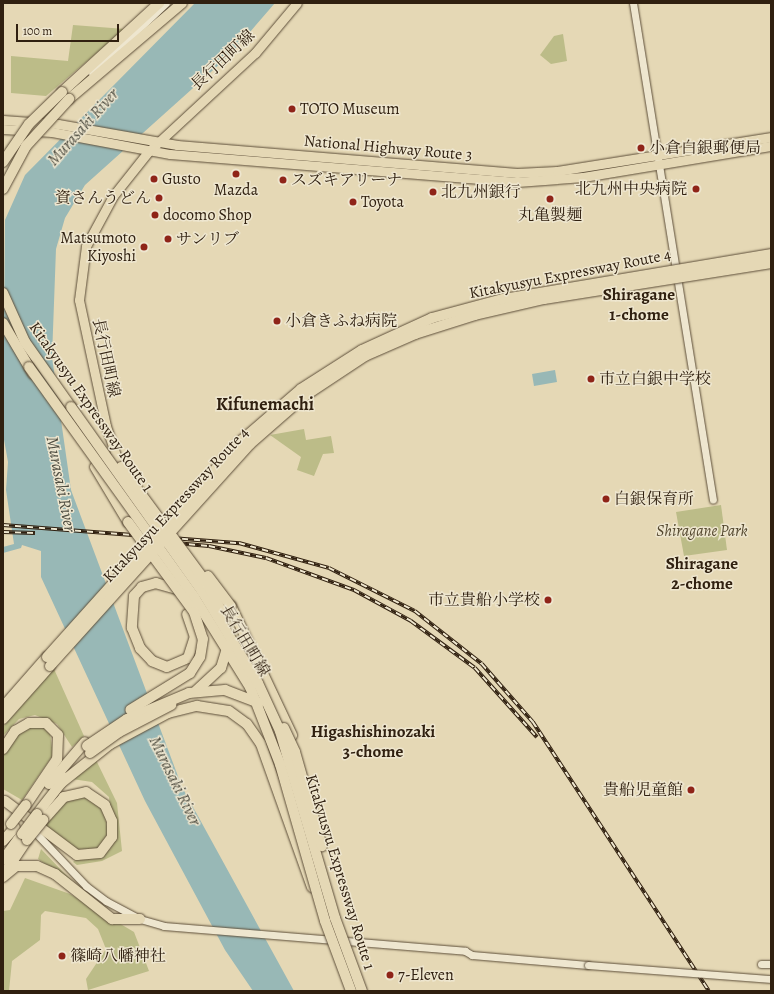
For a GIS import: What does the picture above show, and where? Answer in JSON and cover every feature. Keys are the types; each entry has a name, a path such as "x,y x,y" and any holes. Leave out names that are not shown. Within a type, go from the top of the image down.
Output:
{"highway":[{"path":"3,190 26,146 69,99 173,3"},
{"path":"69,99 182,3"},
{"path":"3,162 29,124 46,106 158,4"},
{"name":"Kitakyusyu Expressway Route 4","path":"3,719 49,662 242,440 301,388 350,356 412,326 473,306 542,291 771,254"},
{"name":"Kitakyusyu Expressway Route 4","path":"3,707 49,662 250,444 306,396 365,356 415,334 475,315 544,299 771,262"},
{"name":"Kitakyusyu Expressway Route 1","path":"3,293 25,342 203,593 258,683 287,753 335,918 365,991"},
{"name":"Kitakyusyu Expressway Route 1","path":"3,322 28,367 194,597 250,687 280,764 325,921 350,991"},
{"path":"28,367 128,522 194,630 194,645 188,658 167,667 145,655 130,618 131,603 138,591 148,584 163,584 192,598 225,635"},
{"path":"71,407 213,582 238,619 295,742 315,805 316,816 308,842"},
{"path":"89,749 204,685 221,668 228,652 228,624 220,606 151,506"},
{"path":"3,860 19,831 34,812 61,783 113,719 183,680 196,665 203,648 202,630 194,612 128,522"},
{"path":"3,855 65,766 136,714 201,690 236,693 270,711 285,729 295,752 365,991"},
{"path":"89,749 121,737 178,709 207,706 239,717 255,734 264,750 325,921"},
{"path":"3,749 15,731 29,723 46,723 58,735 61,746 55,764 34,812"},
{"path":"4,800 78,855 100,853 112,838 108,810 97,797 86,792 64,797 34,812"},
{"path":"3,835 19,831"},
{"path":"3,840 19,831"},
{"path":"3,876 19,831"},
{"path":"3,876 20,865 36,866 55,874 112,919 140,919"}],"main road":[{"name":"長行田町線","path":"297,3 255,53 148,152 98,219 81,263 79,300 117,464 132,494 225,635 265,709 308,842 350,991"},
{"name":"National Highway Route 3","path":"3,120 58,124 157,143 517,173 557,171 771,146"},
{"name":"National Highway Route 3","path":"3,129 52,132 148,152 517,182 559,180 771,137"},
{"name":"長行田町線","path":"336,939 365,991"}],"street":[{"path":"32,130 38,122 143,29 166,3"},
{"path":"633,3 713,500"},
{"path":"4,800 86,886 120,910 140,919 164,926 336,939 588,965 771,979"},
{"path":"761,964 771,964"}],"green space":[{"path":"73,25 125,29 46,96 11,93 11,56 68,61"},
{"path":"563,34 567,61 551,64 540,55 554,36"},
{"path":"304,429 306,440 331,436 334,453 323,454 314,476 297,470 301,457 270,435"},
{"name":"Shiragane Park","path":"721,505 727,550 684,556 676,512"},
{"path":"54,669 84,736 72,747 57,724 35,715 19,719 3,736 3,727"},
{"path":"26,728 44,728 50,733 53,755 22,800 3,789 3,752 11,740"},
{"path":"96,760 117,803 122,851 102,861 77,865 73,862 77,858 98,858 113,844 109,797 92,782 72,779"},
{"path":"85,797 104,811 108,832 100,848 81,851 70,847 43,823 63,801"},
{"path":"41,849 63,872 85,893 38,859"},
{"path":"25,878 70,894 134,932 149,971 88,990 86,979 106,949 98,929 86,918 45,911 41,915 40,940 12,961 9,991 3,991 3,911 10,910"}],"water":[{"name":"Murasaki River","path":"195,3 275,3 231,54 85,185 65,218 56,249 52,357 71,490 182,787 294,991 253,991 225,950 145,801 41,577 41,551 22,545 21,548 3,553 3,547 14,544 6,490 8,462 3,434 5,220 25,175"},
{"path":"555,370 557,382 534,386 532,374"}],"railway":[{"path":"3,525 239,543 329,568 415,611 482,664 533,722 709,991"},
{"path":"3,532 35,533"},
{"path":"153,541 209,546 266,558 354,590 411,621 475,668 537,737"}],"place":[{"name":"TOTO Museum","path":"292,109"},
{"name":"小倉白銀郵便局","path":"641,148"},
{"name":"Mazda","path":"236,174"},
{"name":"Gusto","path":"154,179"},
{"name":"スズキアリーナ","path":"283,180"},
{"name":"北九州中央病院","path":"696,189"},
{"name":"北九州銀行","path":"433,192"},
{"name":"資さんうどん","path":"159,198"},
{"name":"丸亀製麺","path":"550,199"},
{"name":"Toyota","path":"353,202"},
{"name":"docomo Shop","path":"155,215"},
{"name":"サンリブ","path":"168,239"},
{"name":"Matsumoto Kiyoshi","path":"144,247"},
{"name":"小倉きふね病院","path":"277,321"},
{"name":"市立白銀中学校","path":"591,379"},
{"name":"白銀保育所","path":"606,499"},
{"name":"市立貴船小学校","path":"548,600"},
{"name":"貴船児童館","path":"691,790"},
{"name":"篠崎八幡神社","path":"62,956"},
{"name":"7-Eleven","path":"390,975"}],"district":[{"name":"Shiragane 1-chome","path":"639,305"},
{"name":"Kifunemachi","path":"265,404"},
{"name":"Shiragane 2-chome","path":"702,574"},
{"name":"Higashishinozaki 3-chome","path":"373,742"}]}
